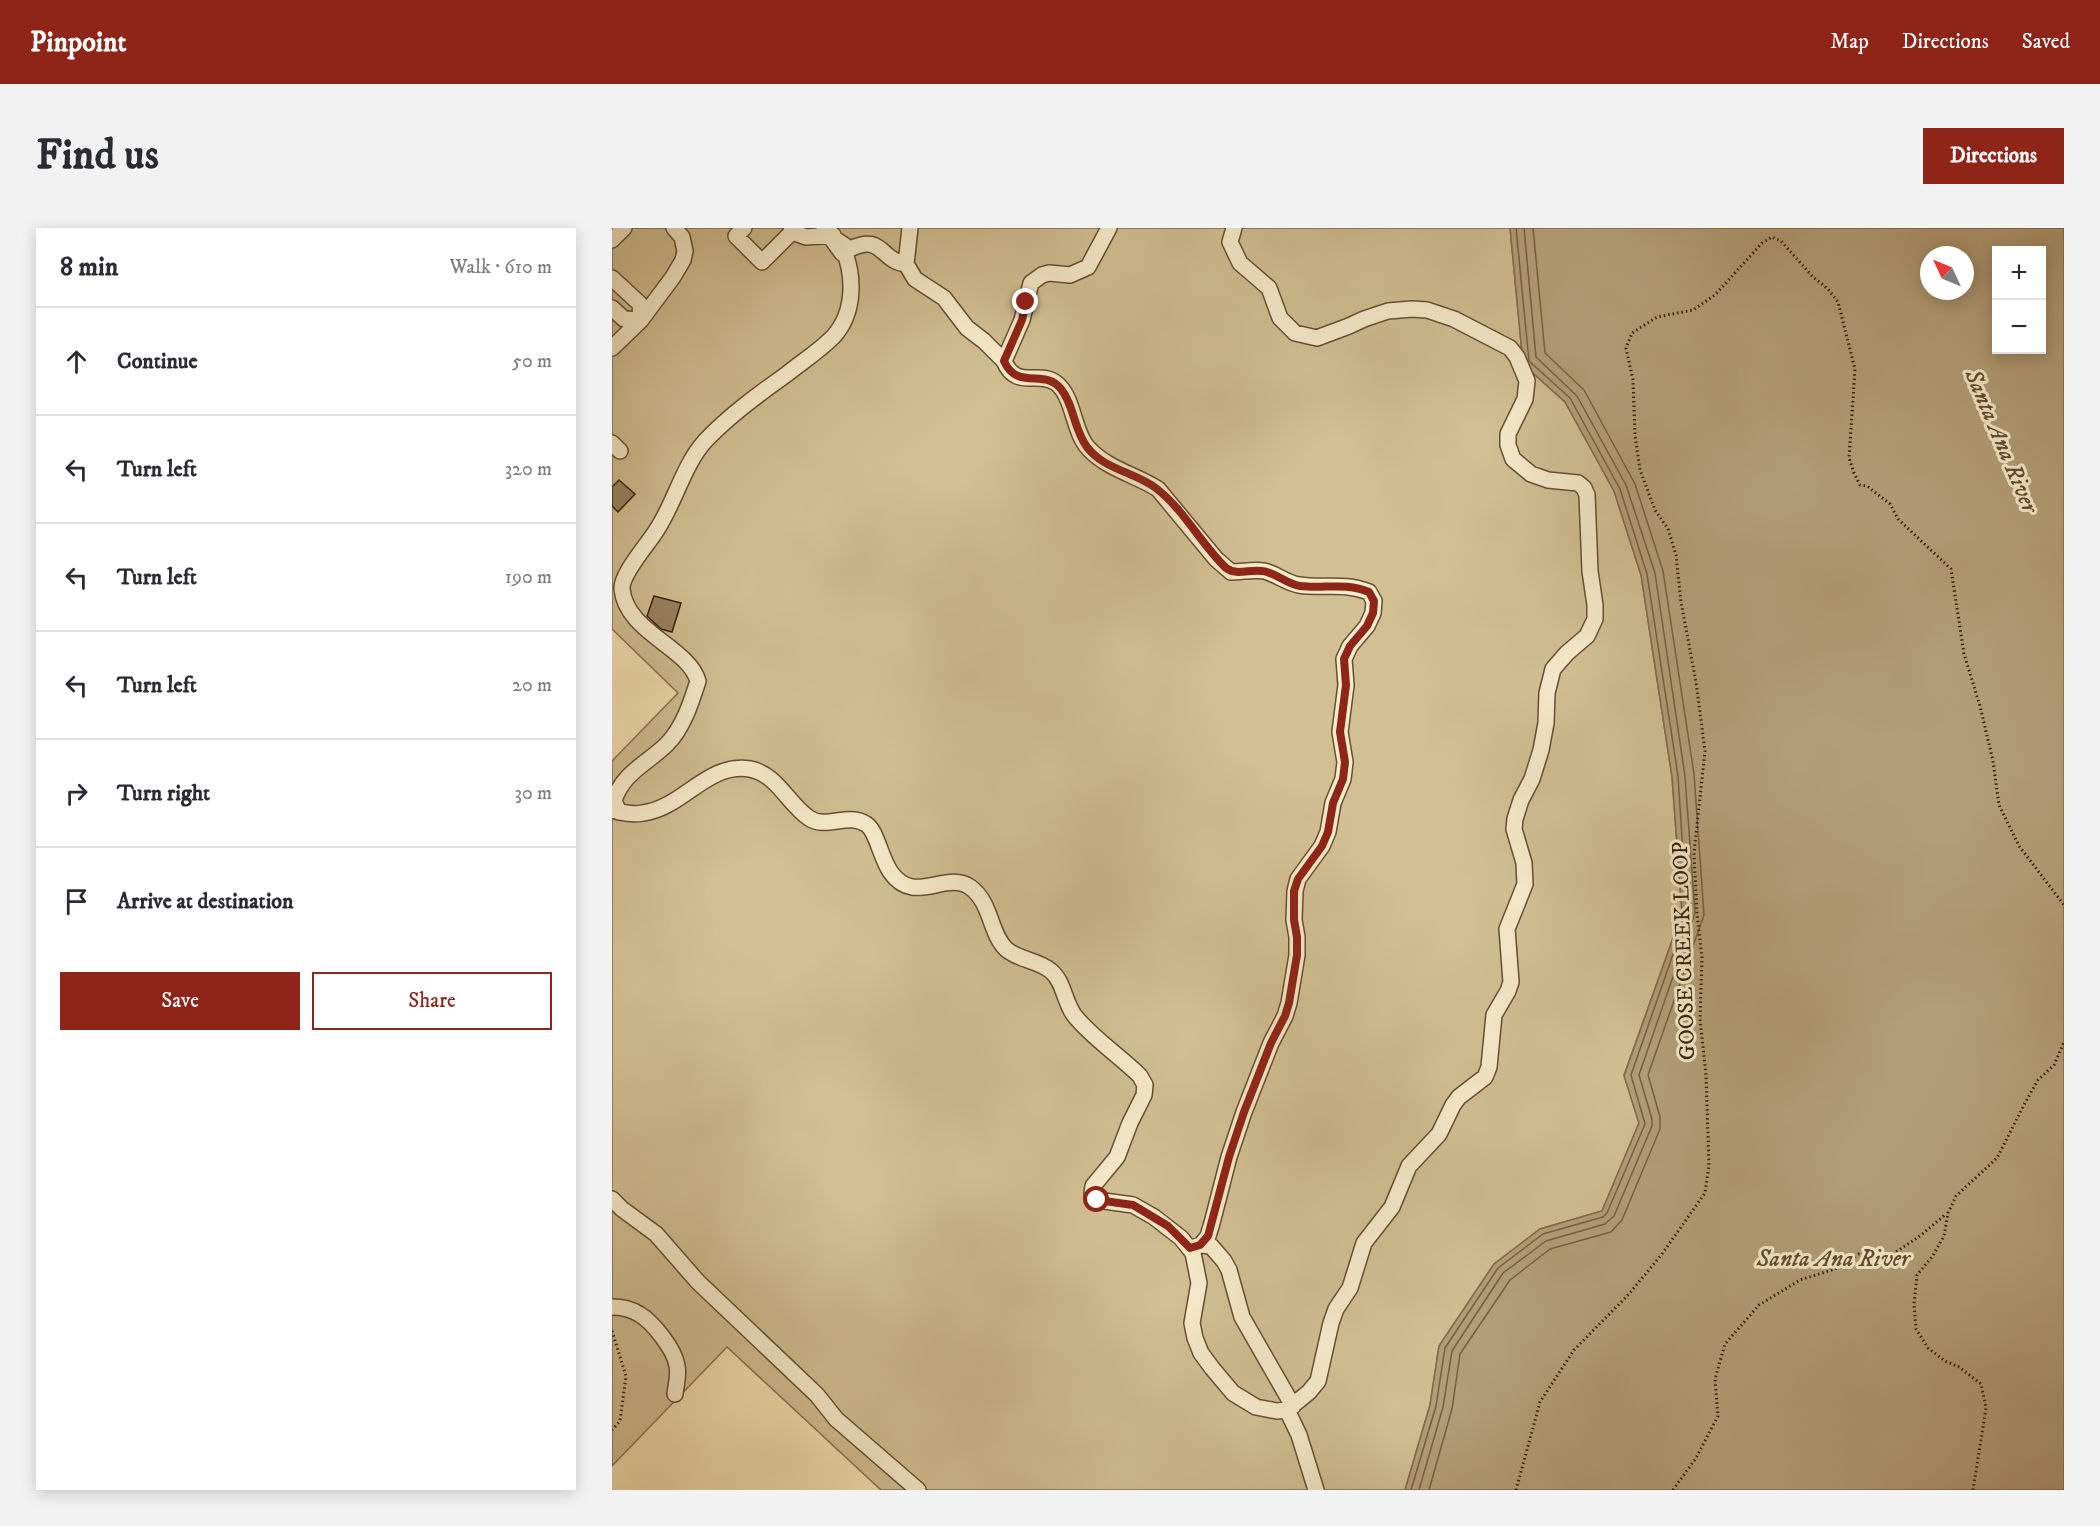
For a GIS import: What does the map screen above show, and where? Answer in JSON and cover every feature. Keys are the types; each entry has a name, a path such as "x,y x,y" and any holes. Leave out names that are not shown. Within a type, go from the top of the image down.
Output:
{"lane":[{"path":"612,240 624,228"},
{"path":"612,348 641,320 683,260 685,251 682,237 674,228"},
{"path":"744,228 736,236 762,262 793,230 806,237 831,234 850,249 868,243 877,246 898,263 906,264"},
{"path":"910,228 906,264 915,279 944,298 967,328 1004,361 1008,370 1020,378 1048,380 1056,384 1063,391 1081,437 1089,449 1119,470 1158,489 1216,559 1232,572 1265,571 1300,586 1332,585 1360,588 1369,592 1374,601 1373,613 1367,626 1350,646 1344,659 1346,685 1340,732 1345,762 1343,779 1333,803 1328,832 1322,846 1298,879 1294,891 1297,955 1289,1003 1244,1112 1229,1157 1208,1236 1195,1246 1193,1253 1199,1283 1191,1323 1194,1338 1201,1353 1223,1382 1244,1401 1266,1410 1290,1408 1318,1381 1330,1323 1350,1288 1364,1243 1392,1207 1409,1166 1438,1134 1453,1104 1485,1077 1489,1067 1494,1015 1511,982 1507,929 1525,884 1524,863 1515,829 1515,819 1521,800 1532,779 1541,750 1546,723 1547,693 1553,669 1593,628 1595,604 1590,571 1587,495 1584,488 1578,483 1548,480 1531,474 1513,459 1508,445 1508,434 1525,399 1527,381 1517,357 1510,348 1455,319 1426,310 1412,309 1388,311 1317,338 1295,333 1280,318 1274,298 1264,282 1240,263 1230,242 1234,228"},
{"path":"1004,361 1022,320 1031,283 1041,274 1070,275 1088,267 1109,228"},
{"path":"612,578 616,581 622,578 658,525 682,473 702,442 731,411 807,357 836,331 847,305 850,290 848,272 841,249 831,234"},
{"path":"831,234 850,267 852,296 840,328 807,360 726,420 704,442 685,474 661,524 626,576 622,587 626,602 638,622 690,666 698,681 685,717 668,743 636,768 615,795 616,811 627,814 655,810 713,775 736,769 750,769 770,779 809,819 822,823 852,819 869,826 891,873 902,882 912,887 963,882 971,888 986,906 999,939 1007,950 1044,966 1052,972 1059,981 1073,1014 1135,1071 1145,1085 1144,1095 1117,1157 1093,1186 1092,1194 1097,1200 1133,1205 1195,1246 1210,1246 1229,1270 1242,1317 1290,1408 1316,1490"},
{"path":"612,278 640,304 641,320"},
{"path":"612,308 624,319 641,320"},
{"path":"612,1199 656,1234 698,1282 817,1395 836,1419 918,1490"},
{"path":"612,1307 621,1307 639,1314 668,1344 677,1366 675,1394"}],"path":[{"name":"GOOSE CREEK LOOP","path":"1516,1490 1540,1402 1574,1350 1629,1294 1662,1254 1705,1193 1709,1165 1706,1075 1700,1019 1702,958 1694,853 1705,751 1696,682 1681,602 1676,555 1668,529 1655,510 1640,470 1635,435 1633,380 1626,348 1632,333 1657,317 1693,310 1715,296 1762,243 1772,237 1781,241 1838,302 1855,369 1849,458 1854,473 1860,485 1867,486 1890,504 1898,519 1951,569 1964,654 1980,706 1993,761 1999,805 2019,846 2064,905"},
{"path":"1973,1490 1986,1408 1981,1384 1928,1348 1916,1329 1914,1304 1917,1275 1932,1257 1944,1236 1948,1213 1956,1196 1997,1158 2038,1080 2054,1065 2064,1042"},
{"path":"1674,1490 1696,1458 1719,1416 1715,1379 1725,1344 1759,1305 1800,1280 1835,1269 1859,1254 1887,1258 1920,1236 1948,1213"},
{"path":"612,1331 626,1376 620,1421 612,1430"}],"shaded area":[{"path":"612,228 1510,228 1523,364 1565,402 1614,491 1641,575 1672,777 1682,913 1624,1075 1639,1123 1602,1211 1540,1229 1494,1264 1439,1346 1430,1405 1405,1490 881,1490 727,1347 612,1466 612,761 678,693 612,629"}],"water":[{"name":"Santa Ana River","path":"1510,228 2064,228 2064,1490 1405,1490 1430,1405 1439,1346 1494,1264 1540,1229 1602,1211 1639,1123 1624,1076 1682,913 1672,777 1641,575 1614,491 1565,402 1523,364"}],"building":[{"path":"619,480 635,494 618,512 612,506 612,487"},
{"path":"654,596 681,603 672,632 661,629 647,616"}],"route":[{"path":"1026,302 1022,320 1004,361 1008,370 1020,378 1048,380 1056,384 1063,391 1081,437 1089,449 1119,470 1158,489 1226,568 1232,572 1265,571 1300,586 1332,585 1360,588 1369,592 1374,601 1373,613 1367,626 1350,646 1344,659 1346,685 1340,732 1345,762 1343,779 1336,793 1328,832 1322,846 1298,879 1294,891 1297,955 1289,1003 1244,1112 1229,1157 1208,1236 1200,1245 1190,1248 1168,1226 1133,1205 1097,1200"}]}
